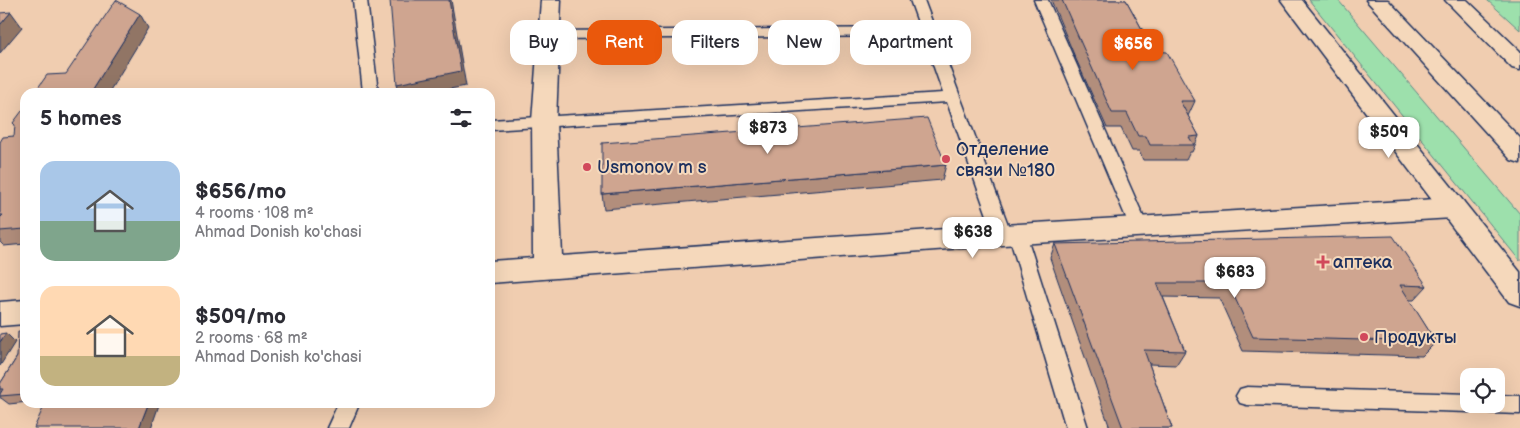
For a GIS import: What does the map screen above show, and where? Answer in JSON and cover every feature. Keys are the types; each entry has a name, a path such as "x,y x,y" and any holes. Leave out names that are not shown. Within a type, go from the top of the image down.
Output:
{"street":[{"path":"549,20 551,0"},
{"path":"1291,0 1520,294"},
{"path":"1376,0 1520,154"},
{"path":"1455,0 1520,63"},
{"path":"547,65 544,121 548,268"},
{"path":"495,272 1010,234 1453,208"},
{"path":"0,314 20,312"}],"lane":[{"path":"360,0 370,88"},
{"path":"917,0 924,20"},
{"path":"1041,0 1139,227"},
{"path":"577,35 850,33"},
{"path":"941,65 1010,234 1077,428"},
{"path":"495,125 954,96"},
{"path":"1247,396 1460,403"},
{"path":"1505,404 1520,405"},
{"path":"338,428 347,408"}],"green space":[{"path":"1309,0 1338,0 1520,214 1520,261"},
{"path":"1487,0 1520,0 1520,30"}],"building":[{"path":"116,0 140,14 94,88 38,88 47,75 66,74"},
{"path":"390,0 449,0 461,71 397,84"},
{"path":"1062,0 1126,0 1154,51 1167,52 1195,101 1180,101 1199,136 1189,137 1194,145 1150,145 1146,136 1138,136 1127,113 1112,113"},
{"path":"11,12 0,25 0,13"},
{"path":"20,114 20,229 0,231 0,218 3,215 0,215 0,142 3,137 14,136 15,125 13,123"},
{"path":"927,118 946,165 602,194 602,143"},
{"path":"1393,236 1427,286 1400,285 1436,342 1253,337 1228,283 1157,283 1185,351 1144,350 1172,428 1123,428 1055,244"},
{"path":"18,332 20,332 20,394 0,396 3,389 0,389 0,384 17,357"},
{"path":"6,333 0,342 0,334"},
{"path":"43,408 147,408 139,428 34,428"}],"place":[{"name":"Отделение связи №180","path":"946,159"},
{"name":"Usmonov m s","path":"587,167"},
{"name":"аптека","path":"1323,262"},
{"name":"Продукты","path":"1364,337"}]}
